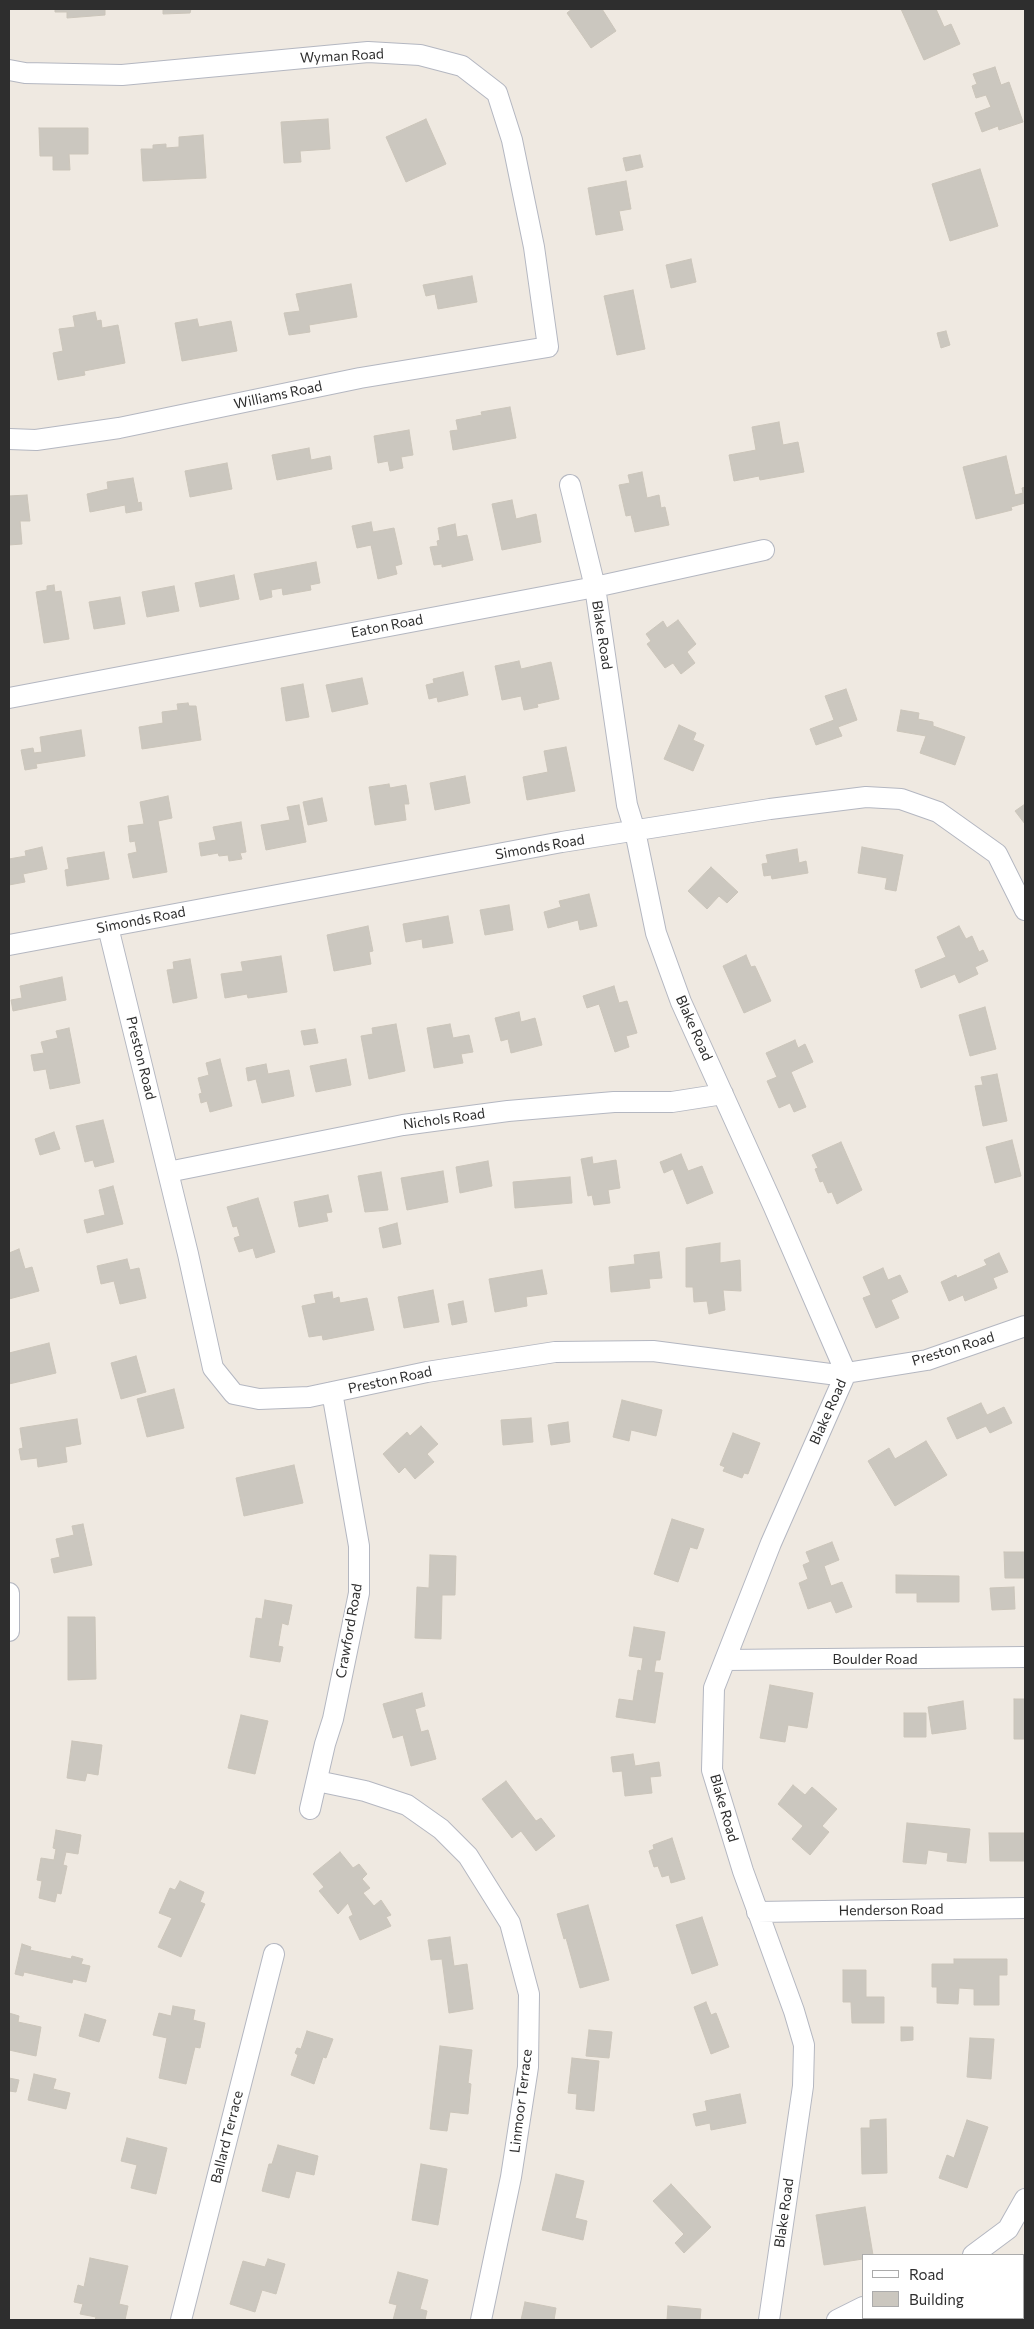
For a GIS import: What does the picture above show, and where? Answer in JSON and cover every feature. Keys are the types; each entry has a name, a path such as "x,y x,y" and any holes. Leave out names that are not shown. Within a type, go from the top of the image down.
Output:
{"street":[{"name":"Wyman Road","path":"9,70 122,75 368,52 420,55 462,66 497,93 512,140 534,247 548,347"},
{"name":"Williams Road","path":"9,439 36,440 119,428 360,378 548,347"},
{"name":"Blake Road","path":"570,485 595,587 627,805 635,831 656,933 681,1002 846,1373 771,1543 714,1688 712,1770 757,1912 794,2010 804,2045 803,2086 770,2320"},
{"name":"Eaton Road","path":"9,698 595,587 764,550"},
{"name":"Simonds Road","path":"9,945 562,842 770,809 866,797 901,799 938,812 997,854 1025,910"},
{"name":"Preston Road","path":"108,927 168,1172 213,1368 234,1394 259,1400 309,1397 427,1372 555,1352 653,1351 830,1374 846,1373 927,1360 1025,1326"},
{"name":"Nichols Road","path":"168,1172 403,1125 508,1110 614,1102 672,1102 723,1094"},
{"name":"Crawford Road","path":"310,1809 333,1719 358,1593 359,1546 332,1392"},
{"path":"9,1593 9,1631"},
{"name":"Boulder Road","path":"725,1660 1025,1657"},
{"name":"Linmoor Terrace","path":"317,1781 365,1791 407,1805 441,1829 468,1856 510,1923 529,1994 528,2067 511,2177 481,2320"},
{"name":"Henderson Road","path":"757,1912 1025,1908"},
{"name":"Ballard Terrace","path":"181,2320 274,1954"},
{"path":"974,2254 1008,2229 1025,2199"},
{"path":"838,2320 862,2308"}],"building":[{"path":"55,9 105,9 105,15 67,18 67,12 55,12"},
{"path":"163,9 191,9 190,13 163,14"},
{"path":"572,9 602,9 616,31 591,48 567,13"},
{"path":"901,9 936,9 944,27 951,24 960,44 924,60"},
{"path":"995,67 1001,85 1009,82 1023,122 999,130 998,126 982,132 975,113 991,107 986,95 976,98 972,86 977,84 973,74"},
{"path":"328,119 330,149 300,151 301,162 284,163 281,122"},
{"path":"426,119 446,164 406,182 386,137"},
{"path":"39,128 88,128 88,154 69,154 70,170 53,170 53,156 40,156"},
{"path":"203,135 206,178 143,181 141,149 153,149 153,145 166,144 166,148 179,147 179,137"},
{"path":"640,155 643,167 626,171 623,158"},
{"path":"980,169 998,226 950,241 932,184"},
{"path":"626,181 631,209 619,211 623,230 596,235 588,188"},
{"path":"691,259 696,282 671,288 666,265"},
{"path":"472,276 477,302 438,309 435,294 426,296 423,285"},
{"path":"351,284 357,317 309,325 310,332 289,335 284,313 300,311 296,294"},
{"path":"633,290 645,349 617,355 604,296"},
{"path":"95,312 97,321 101,320 102,328 118,325 125,363 84,371 85,375 58,380 53,353 63,351 59,329 75,327 73,316"},
{"path":"197,319 199,327 231,321 237,351 182,361 175,323"},
{"path":"946,331 950,345 941,348 937,333"},
{"path":"510,407 516,438 453,450 450,431 458,430 456,420 482,415 481,412"},
{"path":"779,422 783,445 798,442 804,472 760,480 759,476 734,481 729,455 756,450 752,427"},
{"path":"409,430 413,455 401,457 403,468 390,471 388,461 378,463 374,436"},
{"path":"309,448 311,460 330,456 332,469 277,480 272,455"},
{"path":"1006,456 1015,495 1023,493 1022,488 1025,487 1025,503 1011,507 1012,510 976,519 963,467"},
{"path":"227,463 232,489 190,497 185,471"},
{"path":"642,472 647,498 659,495 661,508 665,507 669,525 635,532 631,515 626,516 619,485 630,483 628,475"},
{"path":"133,478 138,503 141,502 142,510 126,513 125,505 90,512 87,494 108,489 107,482"},
{"path":"27,495 30,521 20,521 22,544 9,545 9,496"},
{"path":"512,500 516,519 536,514 541,542 502,550 492,504"},
{"path":"371,522 373,532 394,528 402,564 395,566 397,574 378,579 371,545 357,548 352,526"},
{"path":"455,524 457,537 467,535 473,560 442,567 442,564 434,565 430,547 438,546 437,541 440,540 438,528"},
{"path":"316,562 320,583 310,585 311,590 283,595 282,588 271,590 272,597 260,600 254,574"},
{"path":"234,575 239,599 200,607 195,583"},
{"path":"54,585 55,592 61,591 69,639 44,643 36,592 47,590 47,586"},
{"path":"174,586 179,611 147,617 142,592"},
{"path":"120,597 125,624 94,629 89,602"},
{"path":"678,620 696,644 687,652 695,663 681,674 673,663 665,668 647,644 651,641 646,634 663,621 667,628"},
{"path":"519,661 521,669 551,662 559,699 537,704 538,707 524,710 521,696 502,700 495,666"},
{"path":"463,672 468,695 438,702 437,697 429,699 426,685 434,683 433,679"},
{"path":"362,678 368,704 332,712 326,685"},
{"path":"303,684 309,717 286,721 281,688"},
{"path":"846,689 857,720 838,727 842,736 816,745 810,729 834,720 825,696"},
{"path":"188,703 189,706 196,706 201,740 142,749 139,727 163,723 162,712 178,710 177,704"},
{"path":"901,710 919,713 918,719 933,722 933,726 965,737 955,765 920,753 926,736 897,731"},
{"path":"679,725 696,733 693,740 704,745 693,771 664,759"},
{"path":"81,730 85,756 36,764 37,768 25,770 21,750 33,748 34,753 42,752 40,737"},
{"path":"566,747 575,791 527,800 523,777 548,772 544,751"},
{"path":"465,776 470,803 435,810 430,783"},
{"path":"389,784 390,788 406,785 409,804 404,804 406,820 375,825 369,787"},
{"path":"168,796 172,818 158,821 167,872 133,878 128,854 137,852 135,841 130,842 128,826 144,824 140,802"},
{"path":"322,798 327,821 308,825 303,802"},
{"path":"1025,804 1025,824 1015,811"},
{"path":"299,805 306,842 266,850 261,825 290,820 287,807"},
{"path":"241,822 246,852 240,853 242,859 229,861 228,855 219,856 218,853 201,856 199,843 216,840 213,827"},
{"path":"42,847 47,869 23,874 25,882 9,885 9,859 26,856 25,851"},
{"path":"862,847 903,855 896,891 885,889 887,878 858,873"},
{"path":"797,849 799,863 806,861 808,873 772,879 771,875 764,876 762,864 768,863 766,855"},
{"path":"104,852 109,879 67,886 65,870 69,869 67,858"},
{"path":"711,867 738,892 727,903 719,896 707,909 688,891"},
{"path":"589,894 597,926 580,930 578,920 548,928 544,912 561,907 559,901"},
{"path":"509,905 513,930 485,935 480,910"},
{"path":"448,916 453,943 423,948 422,939 406,942 403,924"},
{"path":"368,926 373,951 369,952 371,964 334,971 327,935"},
{"path":"959,926 966,939 972,936 979,952 983,950 988,961 975,967 978,974 959,983 955,974 921,988 915,970 946,957 937,937"},
{"path":"746,955 751,967 755,966 771,1001 744,1013 723,966"},
{"path":"281,956 287,992 248,998 247,994 225,998 221,974 243,971 241,962"},
{"path":"190,959 197,998 173,1003 167,970 174,969 173,962"},
{"path":"62,977 66,1000 13,1011 11,1000 22,998 20,986"},
{"path":"614,986 619,1003 627,1001 637,1033 626,1036 629,1047 615,1052 599,1004 587,1008 583,996"},
{"path":"985,1007 996,1049 970,1056 959,1015"},
{"path":"519,1012 521,1022 535,1018 542,1045 511,1053 508,1039 501,1041 495,1018"},
{"path":"396,1024 405,1071 369,1079 361,1036 373,1034 372,1028"},
{"path":"450,1024 453,1038 469,1035 473,1052 461,1054 463,1063 434,1068 427,1028"},
{"path":"69,1028 80,1083 50,1089 46,1069 34,1071 31,1055 44,1053 41,1042 58,1038 56,1031"},
{"path":"315,1029 318,1043 304,1045 301,1031"},
{"path":"795,1040 798,1048 805,1044 813,1062 791,1072 806,1107 794,1112 790,1103 779,1108 767,1081 777,1077 766,1053"},
{"path":"220,1059 232,1106 210,1112 207,1101 201,1103 199,1094 202,1093 198,1078 209,1075 206,1063"},
{"path":"346,1059 351,1085 316,1092 310,1066"},
{"path":"266,1064 268,1074 289,1070 294,1096 262,1103 256,1079 248,1081 246,1068"},
{"path":"997,1074 1007,1121 983,1126 975,1086 983,1085 981,1077"},
{"path":"103,1120 114,1162 95,1167 93,1160 85,1162 76,1126"},
{"path":"54,1132 60,1149 40,1155 35,1139"},
{"path":"1012,1140 1021,1176 995,1183 986,1147"},
{"path":"841,1142 862,1190 837,1204 832,1192 828,1193 823,1181 820,1182 815,1169 818,1168 812,1155"},
{"path":"681,1154 688,1171 702,1166 713,1193 687,1204 673,1169 664,1173 660,1162"},
{"path":"592,1157 593,1164 616,1160 620,1188 608,1190 610,1203 594,1205 592,1195 588,1196 581,1159"},
{"path":"488,1161 492,1186 460,1193 456,1167"},
{"path":"443,1171 448,1202 407,1210 401,1178"},
{"path":"381,1172 388,1210 365,1212 358,1176"},
{"path":"570,1177 572,1203 515,1208 513,1182"},
{"path":"113,1186 123,1224 87,1233 84,1220 105,1215 99,1190"},
{"path":"328,1195 332,1212 326,1213 328,1221 299,1227 294,1202"},
{"path":"258,1198 275,1252 256,1258 253,1248 239,1252 234,1238 240,1236 237,1226 233,1227 227,1207"},
{"path":"397,1223 401,1244 383,1248 379,1228"},
{"path":"720,1243 720,1263 740,1260 741,1291 723,1290 725,1310 709,1314 707,1301 694,1302 693,1287 686,1287 686,1248"},
{"path":"19,1249 25,1269 32,1267 39,1291 9,1299 9,1253"},
{"path":"659,1252 662,1278 649,1279 650,1288 611,1292 609,1267 635,1264 634,1255"},
{"path":"999,1253 1008,1272 993,1278 997,1288 965,1301 963,1295 949,1301 941,1282 956,1275 957,1278 987,1265 984,1260"},
{"path":"127,1259 130,1270 139,1268 146,1298 120,1304 114,1281 101,1284 97,1266"},
{"path":"883,1268 888,1280 900,1275 908,1292 891,1300 899,1318 876,1328 863,1298 871,1295 863,1277"},
{"path":"542,1270 547,1294 526,1297 527,1306 495,1312 489,1279"},
{"path":"433,1290 439,1322 404,1328 398,1297"},
{"path":"332,1292 333,1299 339,1297 340,1303 367,1298 374,1330 323,1340 322,1335 309,1337 302,1306 316,1303 314,1295"},
{"path":"463,1301 467,1322 452,1325 448,1304"},
{"path":"49,1343 56,1373 9,1384 9,1353"},
{"path":"136,1356 146,1392 121,1399 111,1363"},
{"path":"174,1389 184,1428 147,1437 137,1399"},
{"path":"622,1400 662,1410 656,1436 631,1430 629,1441 613,1437"},
{"path":"981,1403 987,1415 1004,1407 1012,1423 990,1433 986,1426 957,1439 947,1418"},
{"path":"531,1418 533,1442 503,1445 501,1420"},
{"path":"77,1419 81,1444 65,1447 67,1462 38,1467 37,1458 21,1460 19,1449 23,1448 20,1428"},
{"path":"568,1422 570,1442 551,1445 548,1425"},
{"path":"421,1426 438,1444 427,1454 434,1462 415,1479 405,1467 399,1473 383,1454 407,1432 410,1436"},
{"path":"733,1433 760,1443 748,1474 744,1473 742,1478 723,1471 725,1467 720,1465"},
{"path":"926,1441 947,1475 895,1506 868,1461 889,1448 895,1459"},
{"path":"294,1465 303,1503 244,1516 236,1478"},
{"path":"672,1519 704,1529 697,1549 690,1547 678,1582 654,1574"},
{"path":"83,1524 92,1565 54,1573 51,1559 60,1557 56,1539 74,1535 72,1526"},
{"path":"832,1542 839,1560 824,1566 831,1586 842,1582 852,1607 836,1613 831,1601 808,1609 799,1583 808,1579 803,1565 810,1562 806,1552"},
{"path":"1004,1552 1025,1552 1025,1578 1005,1578"},
{"path":"430,1555 456,1556 455,1595 442,1595 441,1639 415,1638 417,1587 429,1588"},
{"path":"896,1575 959,1576 959,1602 917,1602 917,1593 896,1593"},
{"path":"1014,1587 1015,1609 992,1610 990,1588"},
{"path":"265,1600 292,1605 288,1625 282,1623 278,1646 283,1647 280,1662 250,1657 256,1618 262,1619"},
{"path":"68,1617 95,1617 96,1679 68,1680"},
{"path":"634,1627 665,1632 660,1660 656,1660 654,1672 663,1673 655,1723 616,1717 619,1699 633,1701 638,1670 641,1671 643,1658 629,1656"},
{"path":"770,1685 813,1693 807,1728 788,1725 785,1742 760,1738"},
{"path":"422,1693 425,1706 415,1709 421,1732 428,1730 436,1759 411,1766 403,1735 393,1738 383,1704"},
{"path":"1014,1699 1025,1699 1025,1739 1014,1739"},
{"path":"963,1701 966,1729 932,1734 928,1707"},
{"path":"904,1713 926,1713 926,1737 904,1737"},
{"path":"241,1715 268,1721 255,1774 228,1768"},
{"path":"72,1741 102,1745 98,1775 87,1773 85,1781 67,1778"},
{"path":"633,1754 635,1766 659,1762 661,1776 650,1777 652,1793 625,1796 622,1771 613,1772 611,1757"},
{"path":"506,1781 536,1821 541,1818 555,1836 536,1851 521,1831 512,1838 482,1799"},
{"path":"793,1785 805,1795 812,1787 837,1809 822,1826 829,1832 810,1855 792,1839 803,1826 778,1804"},
{"path":"907,1823 970,1829 966,1863 947,1861 948,1853 928,1850 926,1864 903,1862"},
{"path":"56,1830 81,1835 78,1854 66,1852 63,1865 67,1866 61,1894 57,1893 55,1902 39,1898 42,1881 37,1880 41,1858 54,1860 56,1849 53,1848"},
{"path":"989,1833 1025,1833 1025,1861 990,1861"},
{"path":"672,1838 685,1879 671,1883 669,1875 662,1877 658,1866 654,1867 649,1851 654,1849 653,1845"},
{"path":"340,1852 353,1868 359,1864 367,1874 362,1879 370,1888 363,1893 374,1906 381,1900 391,1915 386,1917 391,1926 360,1940 349,1917 353,1915 348,1903 338,1914 319,1891 324,1887 313,1874"},
{"path":"180,1881 204,1892 200,1902 205,1904 181,1957 158,1947 172,1918 159,1913 170,1888 175,1890"},
{"path":"588,1905 609,1980 580,1988 557,1914"},
{"path":"702,1917 718,1965 692,1974 676,1925"},
{"path":"450,1937 454,1966 467,1964 473,2009 449,2013 442,1959 431,1960 428,1940"},
{"path":"22,1944 31,1947 30,1950 71,1959 72,1956 83,1959 81,1964 90,1966 86,1982 73,1979 72,1983 24,1972 23,1976 15,1974"},
{"path":"954,1959 1007,1959 1007,1975 999,1975 999,2005 974,2005 974,1989 959,1988 958,2004 937,2003 937,1987 932,1987 932,1964 954,1964"},
{"path":"843,1970 866,1970 866,1997 884,1997 884,2023 852,2023 851,2002 843,2002"},
{"path":"706,2002 711,2015 716,2013 729,2047 711,2054 694,2007"},
{"path":"173,2006 195,2010 193,2020 205,2023 200,2048 195,2047 186,2084 159,2078 167,2038 153,2035 159,2013 171,2016"},
{"path":"9,2013 19,2016 18,2022 41,2027 36,2056 9,2050"},
{"path":"85,2014 106,2020 99,2042 79,2036"},
{"path":"901,2027 913,2027 913,2040 901,2041"},
{"path":"589,2030 612,2032 609,2058 586,2056"},
{"path":"307,2031 333,2039 326,2058 323,2057 314,2084 291,2075 298,2055 295,2053 297,2048 301,2049"},
{"path":"970,2038 994,2039 991,2079 967,2077"},
{"path":"440,2046 472,2050 468,2083 471,2084 468,2114 450,2112 447,2131 430,2129"},
{"path":"572,2058 599,2061 594,2111 576,2109 577,2094 568,2093"},
{"path":"34,2074 56,2079 53,2089 70,2093 66,2109 28,2100"},
{"path":"9,2078 19,2080 16,2092 9,2091"},
{"path":"740,2094 746,2123 711,2130 710,2123 696,2126 693,2114 707,2111 705,2101"},
{"path":"886,2119 887,2173 862,2174 861,2128 870,2128 870,2120"},
{"path":"967,2120 988,2127 967,2188 939,2178 947,2155 954,2158"},
{"path":"127,2138 167,2148 156,2194 131,2188 137,2165 121,2161"},
{"path":"278,2145 318,2156 314,2175 296,2171 289,2198 262,2191 269,2164 272,2164"},
{"path":"421,2164 447,2169 438,2225 412,2220"},
{"path":"556,2174 584,2181 575,2218 587,2221 583,2240 542,2230"},
{"path":"671,2184 711,2227 684,2253 675,2243 684,2234 653,2201"},
{"path":"865,2207 873,2254 862,2254 862,2259 824,2265 816,2215"},
{"path":"90,2258 128,2266 119,2304 128,2306 125,2320 95,2320 96,2317 80,2314 83,2304 74,2302 78,2285 84,2287"},
{"path":"268,2259 285,2264 276,2294 262,2290 255,2312 230,2304 243,2261 265,2267"},
{"path":"398,2272 428,2280 420,2309 427,2311 425,2320 393,2320 397,2305 389,2303"},
{"path":"525,2302 556,2308 554,2320 521,2320"},
{"path":"1024,2304 1025,2320 991,2320 1024,2319"},
{"path":"668,2306 701,2309 700,2320 667,2320"}]}
